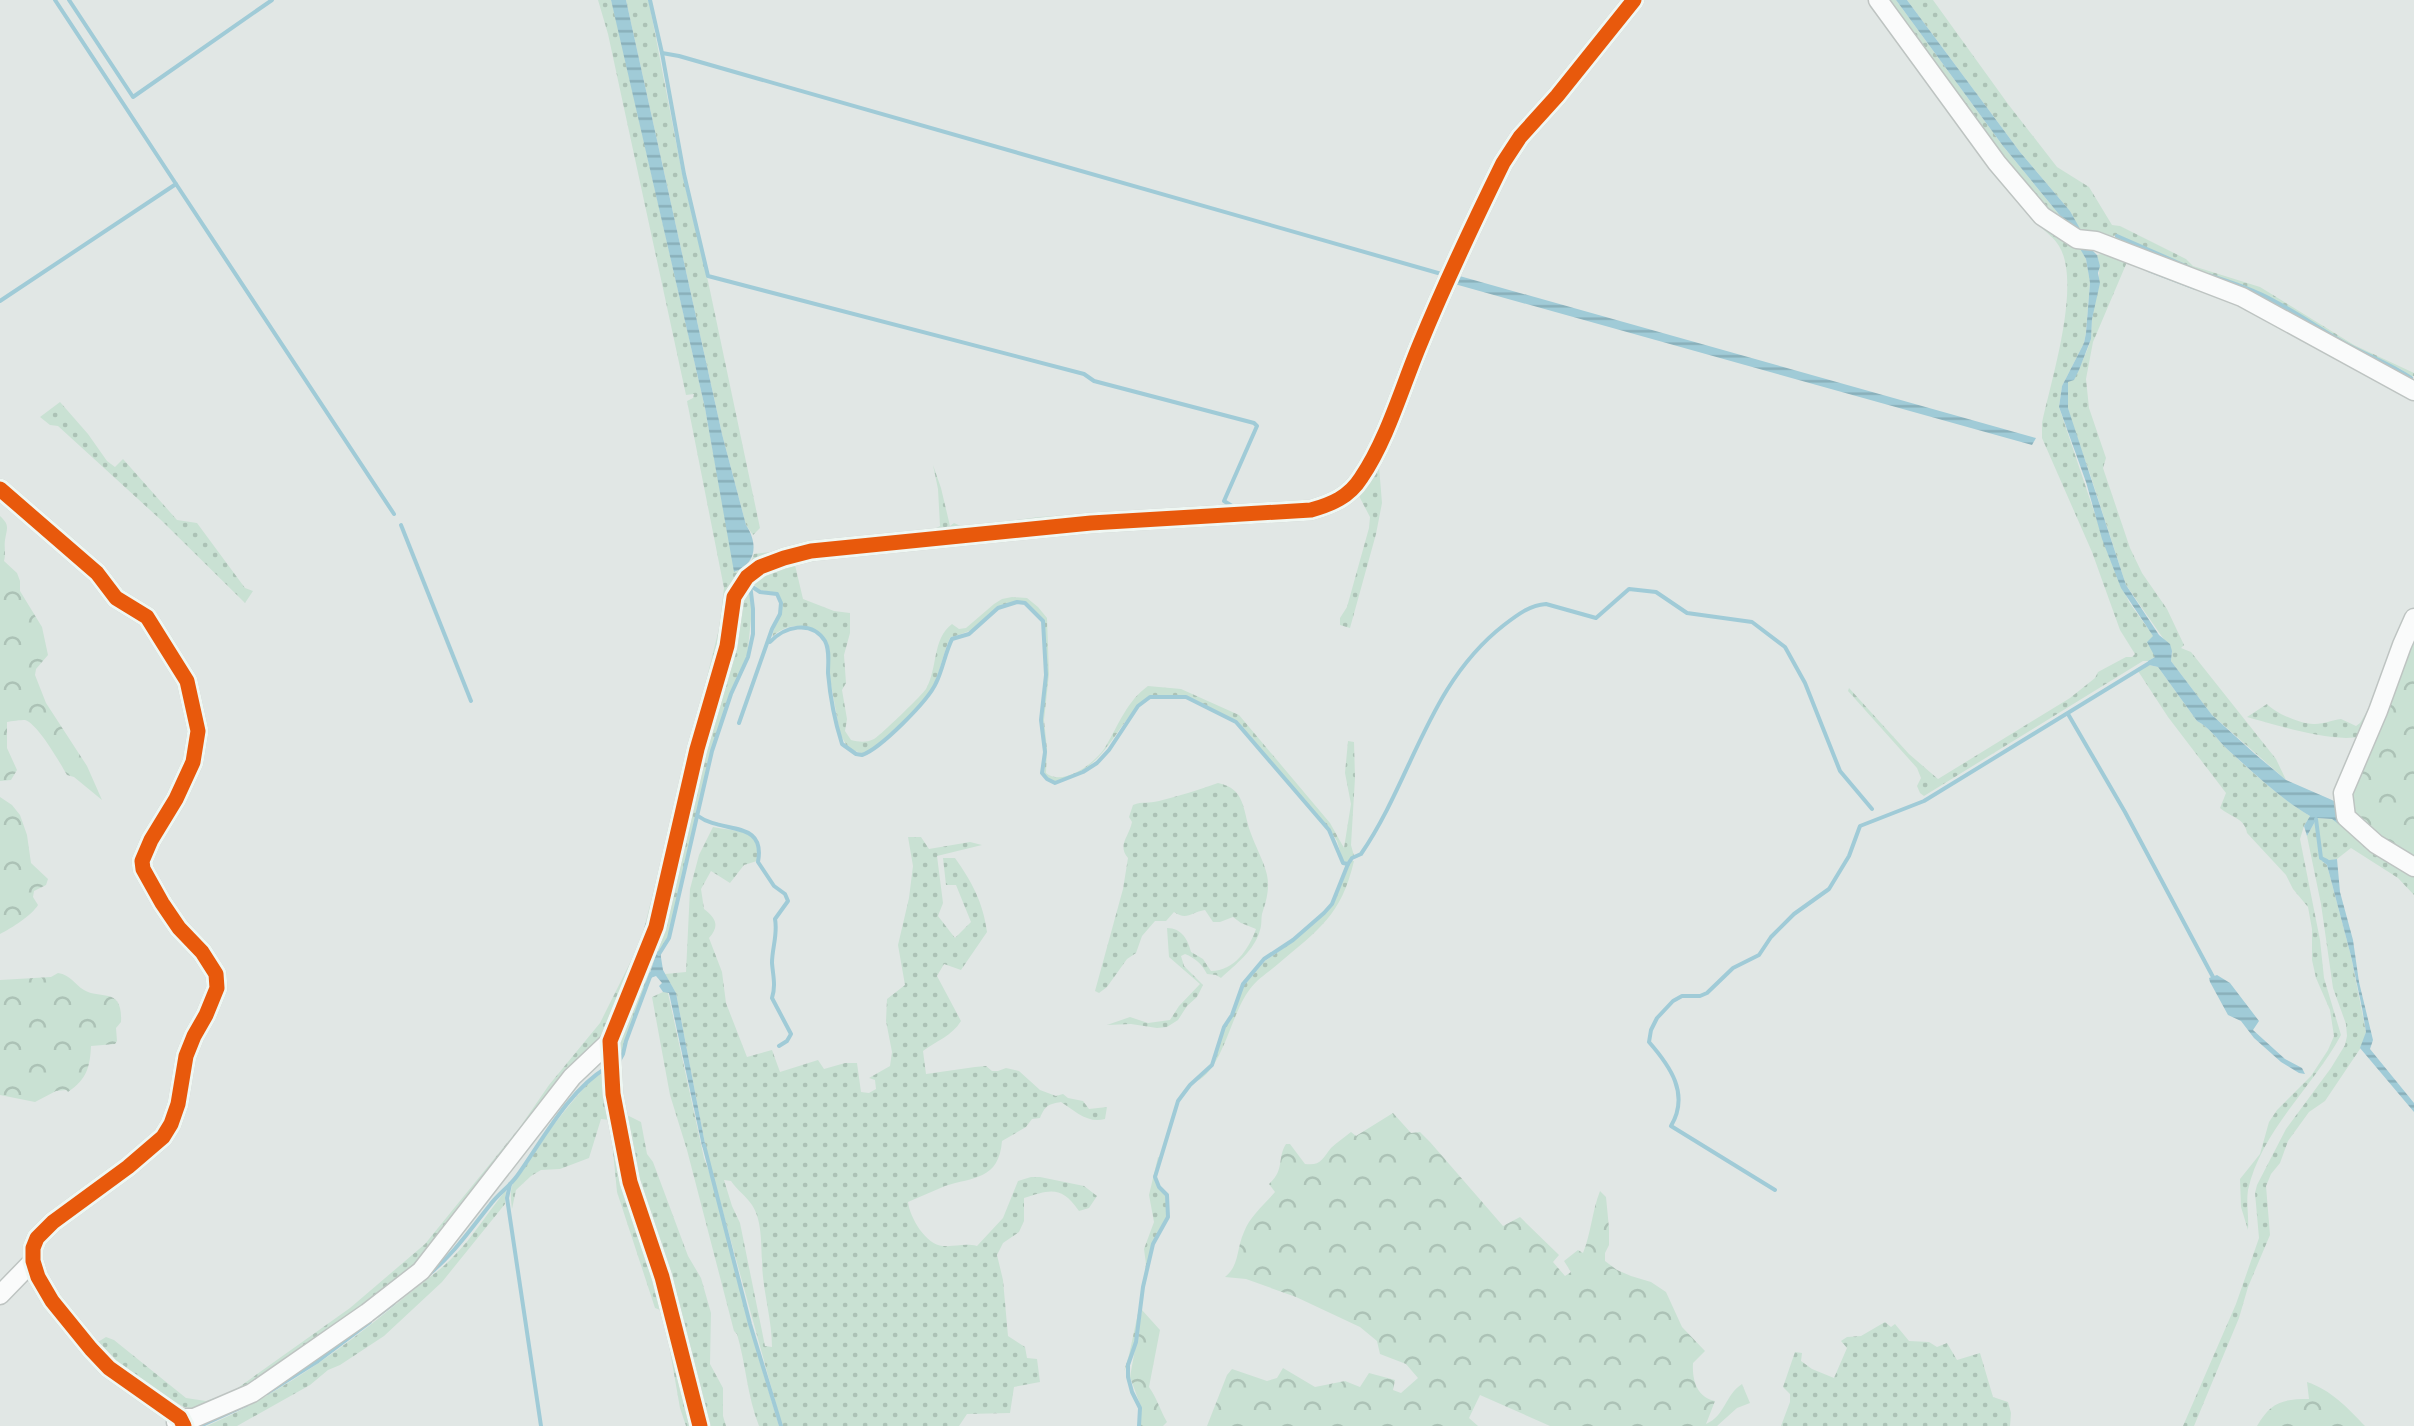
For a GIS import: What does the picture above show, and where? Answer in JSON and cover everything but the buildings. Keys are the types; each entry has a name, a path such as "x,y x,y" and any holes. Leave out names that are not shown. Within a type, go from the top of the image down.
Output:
{"street":[{"path":"0,489 97,573 116,598 147,617 187,681 198,731 193,762 142,861 162,903 216,974 216,988 186,1056 171,1124 128,1167 53,1222 37,1238 32,1261 68,1324 109,1368 179,1423 252,1393 368,1313 421,1271 572,1078 610,1041 656,927 697,749 727,646 734,597 747,577 772,562 812,551 1092,523 1311,510 1347,495 1379,446 1421,340 1503,163 1520,137 1634,0"},
{"path":"1878,0 2042,216 2077,239 2096,241 2242,297 2414,390"},
{"path":"2414,618 2343,793 2346,817 2376,844 2414,868"},
{"path":"610,1041 612,1094 630,1182 662,1276 700,1426"},
{"path":"0,1295 32,1261"}],"green space":[{"path":"598,0 611,0 616,19 705,408 735,572 751,562 754,554 927,533 940,526 933,465 950,526 1323,499 1345,486 1360,467 1413,342 1362,470 1330,501 804,552 737,577 650,925 606,1030 418,1267 258,1385 193,1409 184,1407 128,1375 93,1345 106,1337 114,1340 186,1398 206,1401 232,1392 350,1308 425,1244 520,1127 600,1023 645,925 719,629 724,588 687,401 694,394 686,395"},
{"path":"626,0 649,2 682,173 760,528 753,535 746,525 722,434"},
{"path":"1886,0 1896,0 2067,228 2044,214"},
{"path":"1907,0 1933,0 2057,167 2089,187 2112,225 2186,259 2193,266 2260,287 2354,345 2414,376 2388,365 2273,299 2241,284 2197,271 2118,235 2107,237 2116,237 2197,273 2272,300 2325,333 2387,367 2399,370 2406,379 2414,379 2414,387 2297,323 2084,238 2070,211 2020,152"},
{"path":"1997,165 2076,241 2086,259 2090,283 2086,333 2062,386 2059,407 2110,559 2129,602 2154,637 2155,657 1924,796 1917,786 1921,778 1917,768 1849,688 1909,754 1938,779 2070,698 2098,672 2135,654 2120,630 2092,552 2042,438 2066,307 2065,263 2057,243 2017,199"},
{"path":"2097,255 2127,262 2093,342 2086,379 2089,408 2106,458 2103,468 2130,548 2167,609 2184,645 2181,648 2191,652 2276,759 2286,780 2212,715 2171,661 2172,651 2126,585 2068,408 2068,382 2074,379 2090,342 2099,278"},
{"path":"60,402 107,461 115,467 123,459 177,520 197,523 245,588 253,591 245,603 58,426 40,417"},
{"path":"1378,454 1382,503 1350,628 1340,625 1340,618 1347,607 1370,517 1359,496 1336,510 1236,523 1107,531 795,565 803,599 850,613 844,655 846,683 842,690 845,731 851,740 874,739 923,693 941,638 952,624 966,628 1002,599 1027,598 1047,618 1046,773 1053,777 1070,775 1095,759 1129,706 1148,686 1181,689 1239,715 1330,823 1344,848 1351,804 1345,773 1348,741 1354,742 1354,856 1347,862 1343,861 1329,829 1237,721 1185,695 1149,696 1136,708 1098,757 1087,767 1073,776 1055,782 1046,777 1043,720 1044,621 1023,601 1001,605 972,630 950,638 934,684 915,710 874,748 863,754 848,748 840,734 826,640 799,626 785,628 772,637 780,610 777,593 760,590 750,581 789,562 894,548 1315,512"},
{"path":"0,516 7,527 4,561 17,573 20,591 42,627 48,655 35,675 46,703 87,766 102,800 67,775 42,736 25,720 7,722 7,748 17,770 11,780 0,781"},
{"path":"748,586 752,610 747,657 730,693 711,751 668,938 657,952 619,1059 617,1032 660,927 738,600"},
{"path":"2414,623 2414,862 2348,810 2360,753"},
{"path":"2149,665 2158,667 2197,721 2267,785 2310,816 2300,839 2324,978 2341,1035 2264,1148 2248,1190 2248,1230 2241,1207 2240,1179 2260,1154 2269,1122 2277,1110 2311,1076 2328,1050 2334,1036 2330,1010 2312,960 2308,907 2243,824 2220,808 2226,793 2138,671"},
{"path":"2375,698 2362,736 2350,738 2305,732 2247,717 2267,704 2303,723 2341,719 2356,726"},
{"path":"1218,783 1233,790 1242,801 1267,875 1261,928 1254,944 1221,978 1207,974 1192,957 1181,956 1184,966 1203,985 1178,1020 1167,1027 1107,1025 1130,1017 1148,1023 1170,1020 1200,984 1169,957 1167,928 1180,932 1191,952 1203,959 1211,971 1234,963 1253,937 1256,929 1233,917 1213,922 1205,910 1186,916 1174,912 1166,921 1155,921 1142,936 1136,953 1107,987 1099,993 1095,991 1123,889 1128,858 1124,845 1133,805"},
{"path":"0,797 20,815 31,863 48,879 46,885 34,891 38,905 35,909 0,934"},
{"path":"2317,818 2332,819 2414,873 2414,895 2398,878 2351,848 2337,859 2323,862 2351,956 2366,1032 2364,1043 2325,1101 2309,1112 2288,1141 2271,1174 2266,1186 2270,1235 2194,1426 2183,1426 2236,1304 2259,1238 2257,1185 2286,1129 2331,1068 2347,1036 2333,988 2307,836"},
{"path":"713,827 752,837 758,850 757,861 744,865 730,883 711,871 701,889 704,909 715,922 709,938 722,972 726,1003 747,1057 772,1050 780,1072 818,1060 824,1069 857,1063 861,1092 869,1093 876,1089 875,1080 869,1078 890,1066 887,999 905,985 898,945 913,866 908,837 921,837 929,849 970,842 982,845 937,856 943,903 938,916 955,938 971,922 956,885 946,885 943,858 955,858 976,893 987,932 961,970 944,964 937,976 961,1021 923,1051 926,1074 986,1066 992,1071 1006,1068 1019,1071 1040,1090 1083,1101 1089,1109 1107,1107 1105,1119 1093,1120 1061,1102 1050,1105 1040,1118 1032,1119 1002,1141 996,1163 983,1175 908,1202 915,1223 931,1241 943,1246 977,1246 1003,1218 1018,1181 1040,1177 1084,1186 1097,1196 1089,1208 1079,1211 1061,1193 1024,1198 1024,1221 1019,1232 1003,1243 997,1255 1008,1336 1025,1347 1027,1358 1037,1359 1040,1382 1014,1387 1010,1413 967,1414 959,1426 782,1426 707,1154 676,993 665,974 686,972 690,889 699,855","holes":["724,1180 731,1181 758,1218 772,1347 765,1346 740,1223"]},
{"path":"1351,861 1349,880 1335,909 1317,931 1253,985 1214,1065 1197,1081 1213,1065 1244,985 1265,961 1333,905"},
{"path":"58,973 90,993 109,996 118,1003 121,1022 116,1028 117,1041 91,1046 86,1072 68,1092 56,1091 35,1102 0,1095 0,980 51,977"},
{"path":"668,993 704,1158 779,1426 759,1426 752,1403 737,1334 670,1095 652,997"},
{"path":"618,1064 627,1115 641,1122 647,1154 688,1256 701,1278 711,1313 710,1364 723,1388 726,1426 703,1426 632,1178 615,1093"},
{"path":"608,1071 696,1426 686,1426 663,1311 655,1308 617,1192 610,1120 601,1119 589,1158 531,1176 516,1190 512,1209 512,1186 525,1164 587,1085"},
{"path":"1393,1113 1411,1133 1420,1132 1430,1142 1503,1226 1520,1217 1559,1255 1553,1262 1565,1276 1571,1272 1564,1261 1578,1250 1583,1253 1600,1191 1606,1197 1609,1228 1605,1261 1666,1292 1682,1327 1705,1351 1693,1363 1693,1370 1700,1392 1715,1401 1706,1424 1742,1384 1750,1403 1737,1408 1717,1426 1550,1426 1480,1395 1469,1418 1478,1426 1207,1426 1232,1369 1267,1381 1277,1378 1283,1368 1315,1387 1345,1381 1360,1387 1369,1373 1395,1380 1393,1390 1401,1393 1418,1378 1406,1364 1380,1354 1377,1341 1360,1327 1296,1297 1246,1279 1225,1277 1235,1262 1247,1226 1275,1192 1269,1184 1277,1174 1286,1144 1305,1164 1315,1164 1351,1132 1356,1136"},
{"path":"1158,1157 1161,1158 1156,1178 1166,1195 1167,1217 1152,1244 1135,1342 1124,1371 1141,1299 1144,1249 1154,1222 1149,1195"},
{"path":"506,1190 505,1204 442,1282 384,1336 310,1385 237,1426 207,1426 286,1384 383,1315 453,1257"},
{"path":"1142,1310 1160,1330 1149,1387 1167,1422 1163,1426 1141,1426 1141,1407 1130,1377"},
{"path":"1885,1322 1891,1327 1895,1324 1909,1341 1929,1342 1937,1347 1947,1343 1957,1360 1980,1353 1993,1397 2008,1402 2010,1426 1781,1426 1790,1402 1790,1394 1783,1387 1795,1352 1802,1353 1801,1361 1812,1369 1834,1378 1847,1348 1841,1341 1861,1336"},
{"path":"2307,1382 2346,1406 2365,1426 2257,1426 2278,1404 2309,1399"}],"water":[{"path":"611,0 626,0 722,434 754,546 747,564 734,572 705,408"},
{"path":"1896,0 1907,0 2020,152 2070,211 2085,243 2097,255 2100,283 2091,339 2074,380 2068,382 2068,408 2126,585 2159,635 2170,644 2171,661 2212,715 2286,780 2348,810 2360,841 2332,819 2317,818 2307,836 2304,826 2310,816 2267,784 2197,721 2158,667 2149,665 2148,661 2155,657 2147,642 2153,636 2121,588 2059,407 2062,386 2086,333 2090,283 2086,259 2062,218 2003,146"},
{"path":"1456,275 2036,438 2032,445 1451,283"},
{"path":"2337,859 2340,892 2373,1040 2370,1049 2414,1103 2414,1112 2360,1048 2366,1032 2362,1008 2327,865 2322,861"},
{"path":"657,951 676,993 707,1154 702,1146 669,993 663,992 656,976 648,979"},
{"path":"2217,975 2230,983 2259,1021 2253,1030 2305,1074 2281,1062 2241,1021 2228,1015 2210,982 2209,978"}],"waterway":[{"path":"0,301 176,184 55,0"},
{"path":"69,0 133,97 272,0"},
{"path":"650,0 662,53 1445,275"},
{"path":"662,53 708,276 1084,374 1094,381 1254,423 1257,426 1224,501 1232,506"},
{"path":"176,184 394,514"},
{"path":"2117,236 2190,268"},
{"path":"2148,270 2195,288"},
{"path":"2208,275 2266,297 2411,378"},
{"path":"401,525 471,701"},
{"path":"659,954 669,938 712,751 748,657 753,634 750,584"},
{"path":"739,723 781,603 777,594 760,592 751,586"},
{"path":"1139,1426 1140,1408 1132,1392 1128,1365 1136,1342 1153,1244 1168,1217 1167,1195 1155,1177 1178,1101 1212,1065 1243,984 1264,959 1293,940 1332,904 1348,864 1361,854 1379,825 1439,703 1478,649 1504,625 1529,608 1546,604 1596,618 1629,589 1656,592 1687,613 1752,622 1785,647 1805,683 1840,771 1872,809"},
{"path":"770,642 783,632 798,628 812,630 825,641 831,700 842,744 862,755 891,734 924,701 936,683 952,639 969,634 998,608 1025,603 1043,621 1046,675 1041,720 1045,752 1042,773 1047,779 1055,783 1097,763 1138,706 1150,697 1186,697 1236,722 1329,830 1343,863 1348,864"},
{"path":"1775,1190 1671,1126 1679,1103 1678,1092 1670,1071 1649,1042 1657,1018 1673,1001 1707,993 1733,968 1759,955 1794,914 1829,889 1849,856 1860,826 1924,801 2151,662"},
{"path":"2068,714 2213,977"},
{"path":"698,816 749,833 759,848 758,862 788,901 775,919 772,957 772,998 791,1034 779,1046"},
{"path":"2316,819 2321,858 2327,861"},
{"path":"618,1063 651,974"},
{"path":"428,1275 514,1180 568,1103 606,1068"},
{"path":"704,1145 781,1426"},
{"path":"510,1184 507,1198 541,1426"},
{"path":"377,1316 394,1303"},
{"path":"267,1393 370,1322"},
{"path":"200,1426 246,1405"}],"cycle path":[{"path":"700,1426 662,1277 630,1182 613,1094 610,1041 656,927 697,749 727,646 734,597 747,577 760,567 811,551 1091,523 1311,510 1339,499 1356,485 1379,447 1439,298 1503,163 1520,137 1634,0"},
{"path":"0,489 97,573 116,598 147,617 187,681 198,731 193,762 142,861 162,903 216,974 217,988 186,1056 178,1104 163,1137 53,1222 33,1248 38,1277 91,1349 109,1368 180,1418 184,1426"}]}
